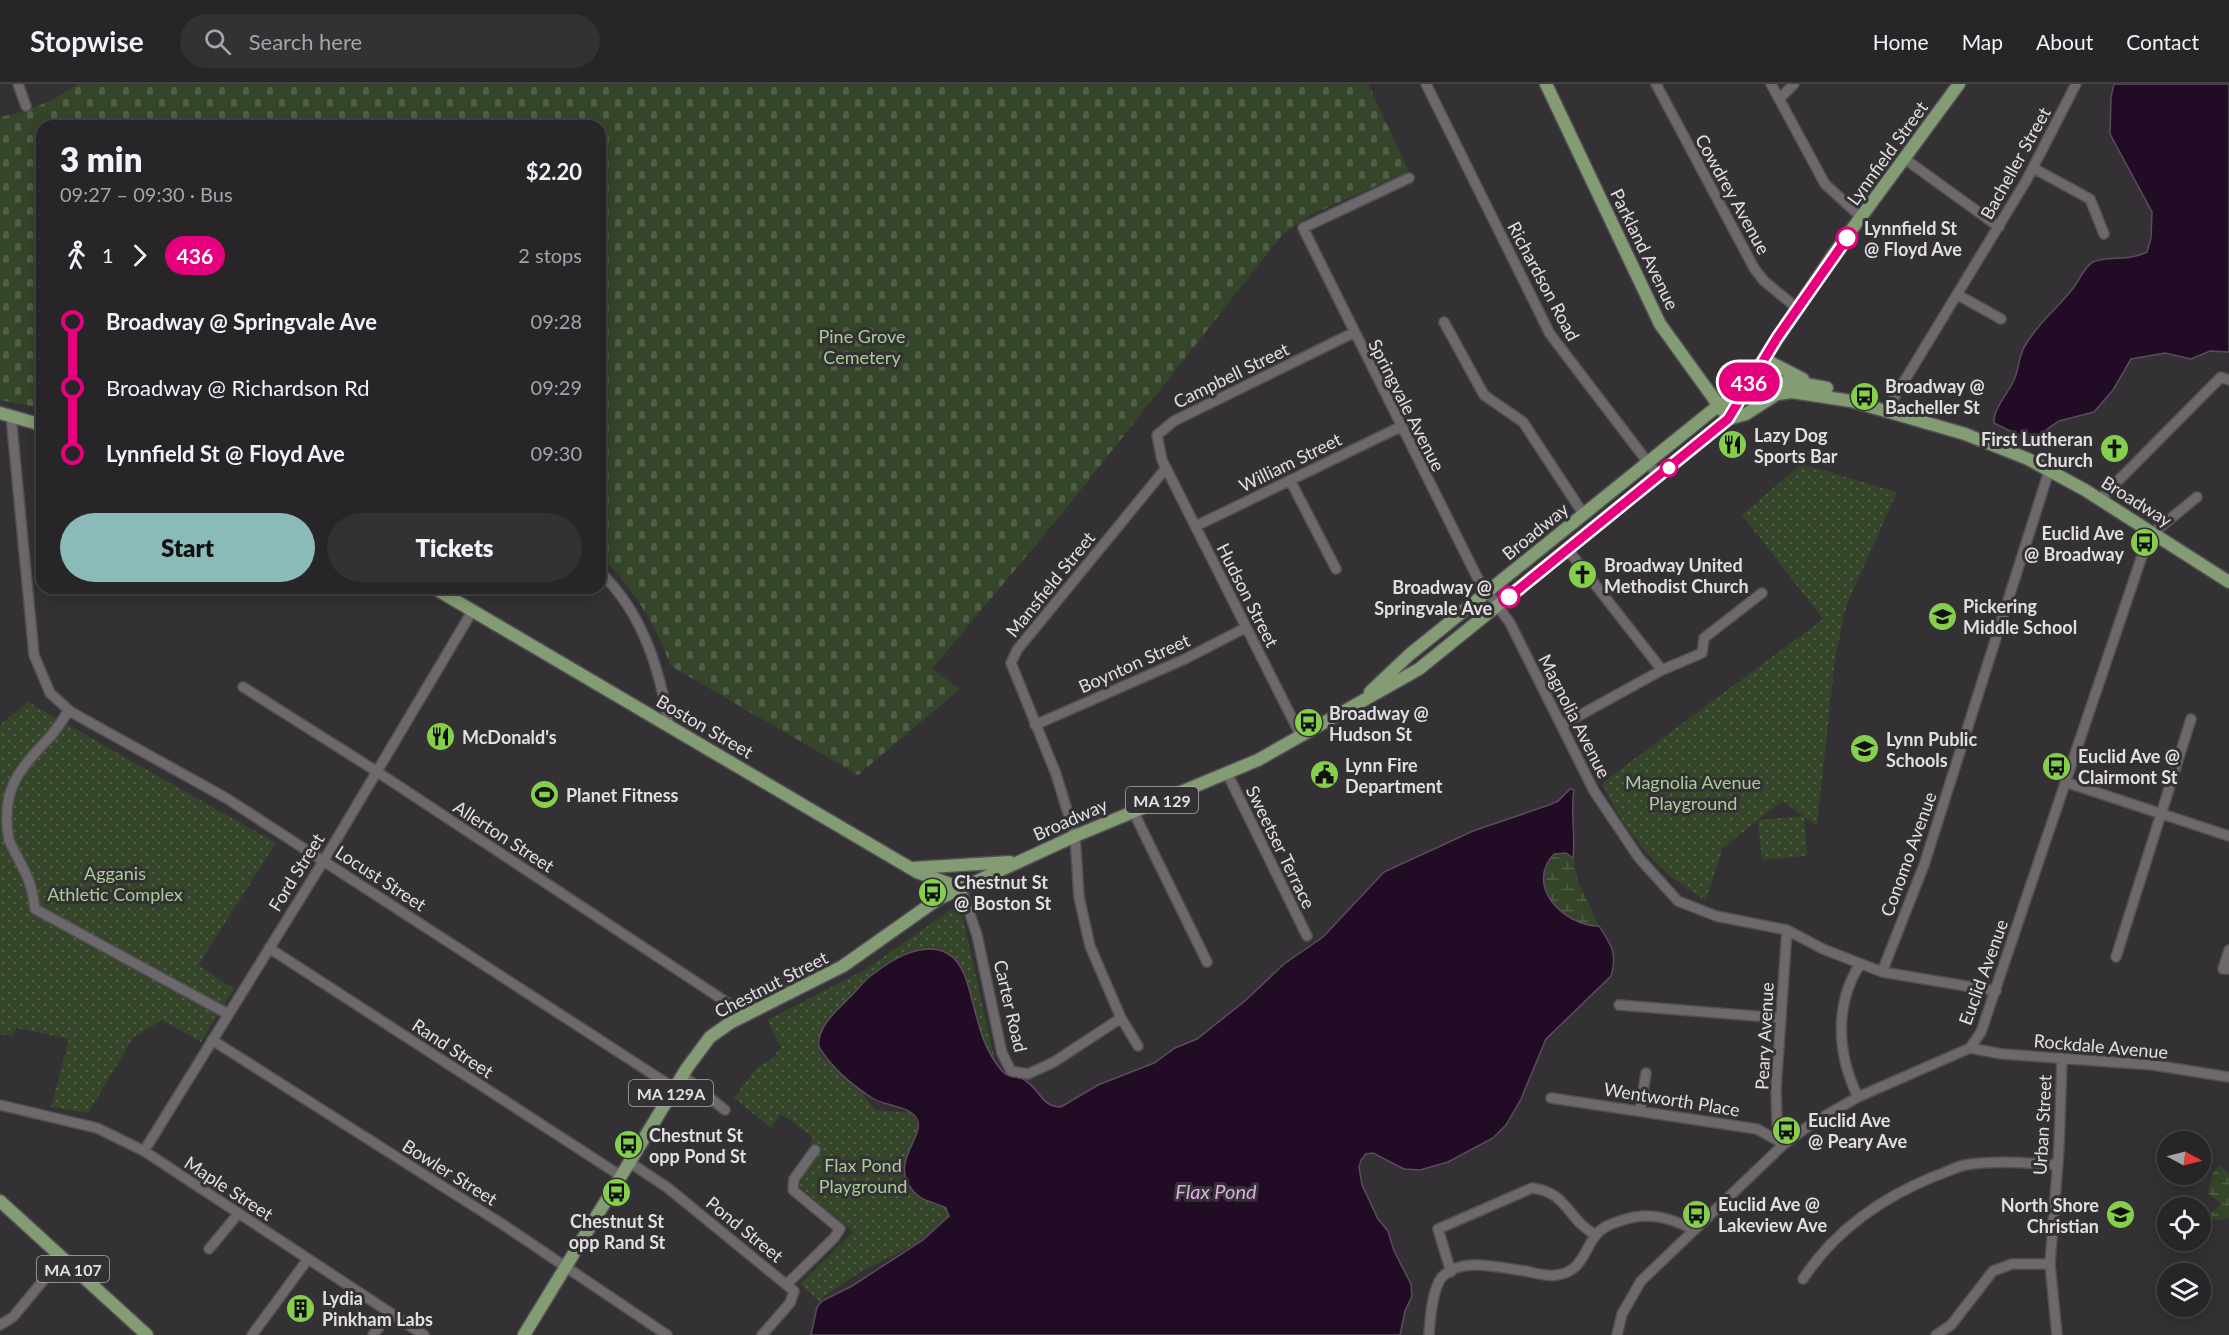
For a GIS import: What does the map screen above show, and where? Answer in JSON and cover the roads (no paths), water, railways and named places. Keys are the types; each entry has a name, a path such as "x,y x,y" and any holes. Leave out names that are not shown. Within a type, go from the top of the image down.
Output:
{"main road":[{"name":"Parkland Avenue","path":"1546,84 1660,324 1728,419"},
{"name":"Lynnfield Street","path":"1742,392 1833,255 1959,84"},
{"name":"Broadway","path":"1764,359 1851,401"},
{"name":"Broadway","path":"1356,705 1409,655 1719,405 1742,392 1781,381 1827,388"},
{"name":"Broadway","path":"961,888 1076,836 1258,760 1419,669 1728,419 1742,392"},
{"name":"Broadway","path":"1728,419 1746,414 1767,399 1784,393 1851,401 1965,434 2049,471 2100,499 2229,582"},
{"path":"6,415 36,423"},
{"name":"Boston Street","path":"445,594 912,868 961,888"},
{"name":"MA 129","path":"912,868 1021,861"},
{"name":"Chestnut Street","path":"524,1335 682,1075 710,1037 746,1015 843,966 929,905 961,888"},
{"name":"MA 107","path":"0,1201 147,1335"}],"street":[{"path":"18,84 26,106"},
{"name":"Richardson Road","path":"1426,84 1550,334 1659,477"},
{"name":"Cowdrey Avenue","path":"1656,84 1754,268 1764,281 1797,308"},
{"path":"1771,84 1825,184 1862,218"},
{"path":"1779,99 1794,84"},
{"name":"Bacheller Street","path":"1886,411 1999,227 2033,168 2076,84"},
{"path":"1905,159 1999,227"},
{"path":"2033,168 2091,199 2104,234"},
{"name":"Springvale Avenue","path":"1409,178 1303,228 1400,427 1478,579 1488,592"},
{"path":"1958,295 2001,319"},
{"path":"1444,322 1484,395 1523,422 1584,515"},
{"name":"Campbell Street","path":"1166,468 1157,440 1157,435 1165,427 1353,333"},
{"path":"2100,499 2225,378"},
{"path":"6,415 34,655 45,685 66,708 51,736 16,769 3,802 6,828 31,880 35,909 228,1014"},
{"name":"William Street","path":"1196,526 1400,427"},
{"name":"Hudson Street","path":"1166,468 1301,736"},
{"name":"Mansfield Street","path":"1076,836 1056,774 1012,668 1012,658 1166,468"},
{"name":"Conomo Avenue","path":"1882,972 1924,865 2049,471"},
{"path":"1290,480 1336,570"},
{"path":"2153,533 2197,497"},
{"name":"Euclid Avenue","path":"1617,1335 1622,1314 1641,1281 1784,1144 1814,1122 1858,1097 1970,1048 1982,1032 2128,594 2145,547 2153,533"},
{"path":"1568,550 1662,670"},
{"path":"606,579 626,604 653,655 669,726"},
{"name":"Magnolia Avenue","path":"1488,592 1510,623 1594,791 1639,858 1678,901 1716,916 1787,930 1823,949 1882,972 1996,991"},
{"path":"1562,725 1662,670 1702,653 1704,638 1762,594"},
{"name":"Ford Street","path":"144,1151 473,610"},
{"name":"Boynton Street","path":"1035,725 1185,659 1245,628"},
{"name":"Allerton Street","path":"243,687 376,771 746,1015"},
{"name":"Locust Street","path":"66,708 226,798 674,1088"},
{"path":"2116,957 2191,719"},
{"name":"Sweetser Terrace","path":"1227,773 1306,936"},
{"path":"2065,783 2229,836"},
{"path":"1133,812 1207,962"},
{"path":"1076,836 1079,897 1090,946 1121,1018 1138,1046"},
{"name":"Carter Road","path":"961,888 977,935 1002,1053 1011,1071 1028,1074 1054,1062 1121,1018"},
{"name":"Peary Avenue","path":"1784,1144 1777,1124 1787,930"},
{"name":"Rand Street","path":"269,948 621,1176"},
{"path":"2226,969 2229,950"},
{"path":"1858,1097 1847,1075 1841,1033 1847,986 1860,964"},
{"path":"1618,1005 1781,1018"},
{"name":"Bowler Street","path":"212,1040 566,1267 667,1335"},
{"name":"Rockdale Avenue","path":"1970,1048 2002,1054 2153,1065 2229,1077"},
{"name":"Urban Street","path":"2057,1335 2050,1264 2058,1165 2062,1058"},
{"path":"1640,1111 1646,1073"},
{"path":"682,1075 725,1110"},
{"name":"Wentworth Place","path":"1551,1098 1757,1129 1784,1144"},
{"name":"Maple Street","path":"0,1105 97,1128 144,1151 424,1335"},
{"path":"787,1284 834,1238 840,1228 793,1190 794,1179 814,1150"},
{"name":"Pond Street","path":"629,1162 668,1188 794,1291 794,1297 762,1335"},
{"path":"1803,1279 1831,1241 1850,1225 1916,1184 1962,1166 1990,1162 2058,1165"},
{"path":"1451,1272 1438,1229 1532,1188 1548,1190 1565,1202 1582,1227 1596,1234"},
{"path":"209,1250 238,1214"},
{"path":"1429,1335 1432,1305 1441,1278 1461,1266 1493,1266 1557,1275 1581,1263 1596,1234 1606,1226 1632,1217 1656,1215 1673,1219 1694,1230"},
{"path":"0,1325 13,1317 62,1258"},
{"path":"252,1335 308,1259"},
{"path":"1936,1335 1951,1325 1993,1271 2012,1264 2050,1264"},
{"path":"373,1335 390,1313"}],"water":[{"path":"2114,84 2229,84 2229,352 2210,351 2191,359 2165,353 2131,359 2113,390 2094,412 2059,421 2037,436 2024,438 1994,423 1994,418 2015,377 2026,344 2074,287 2090,264 2099,260 2140,255 2147,252 2151,238 2152,212 2110,134 2111,97"},
{"name":"Flax Pond","path":"1570,789 1574,790 1573,858 1566,853 1554,854 1546,866 1543,879 1552,902 1561,912 1586,924 1599,926 1612,950 1614,961 1611,976 1546,1039 1521,1099 1506,1125 1493,1138 1448,1162 1420,1170 1404,1169 1373,1153 1366,1154 1361,1160 1359,1167 1362,1185 1378,1219 1388,1231 1394,1251 1411,1284 1412,1296 1405,1311 1400,1335 811,1335 817,1307 822,1301 852,1286 923,1240 949,1216 946,1208 921,1198 907,1181 904,1171 905,1161 917,1134 917,1119 902,1108 877,1101 864,1093 836,1068 819,1047 821,1033 828,1020 866,980 884,966 911,952 925,949 938,950 950,955 960,965 983,1039 994,1061 1005,1073 1023,1079 1031,1085 1049,1104 1061,1107 1098,1085 1154,1063 1175,1048 1197,1039 1246,1000 1284,964 1323,937 1384,872 1473,831 1558,801"}],"place":[{"name":"Lynnfield St @ Floyd Ave","path":"1847,238"},
{"name":"Broadway @ Bacheller St","path":"1864,396"},
{"name":"Lazy Dog Sports Bar","path":"1733,445"},
{"name":"First Lutheran Church","path":"2114,449"},
{"name":"Euclid Ave @ Broadway","path":"2145,543"},
{"name":"Broadway United Methodist Church","path":"1583,575"},
{"name":"Broadway @ Springvale Ave","path":"1509,597"},
{"name":"Pickering Middle School","path":"1942,616"},
{"name":"Broadway @ Hudson St","path":"1308,723"},
{"name":"McDonald's","path":"441,737"},
{"name":"Lynn Public Schools","path":"1865,749"},
{"name":"Euclid Ave @ Clairmont St","path":"2057,766"},
{"name":"Lynn Fire Department","path":"1324,775"},
{"name":"Planet Fitness","path":"545,795"},
{"name":"Chestnut St @ Boston St","path":"933,892"},
{"name":"Euclid Ave @ Peary Ave","path":"1787,1130"},
{"name":"Chestnut St opp Pond St","path":"628,1145"},
{"name":"Chestnut St opp Rand St","path":"617,1192"},
{"name":"Euclid Ave @ Lakeview Ave","path":"1697,1214"},
{"name":"North Shore Christian","path":"2120,1215"},
{"name":"Lydia Pinkham Labs","path":"301,1308"}],"park label":[{"name":"Pine Grove Cemetery","path":"862,346"},
{"name":"Magnolia Avenue Playground","path":"1693,792"},
{"name":"Agganis Athletic Complex","path":"115,883"},
{"name":"Flax Pond Playground","path":"863,1175"}]}
